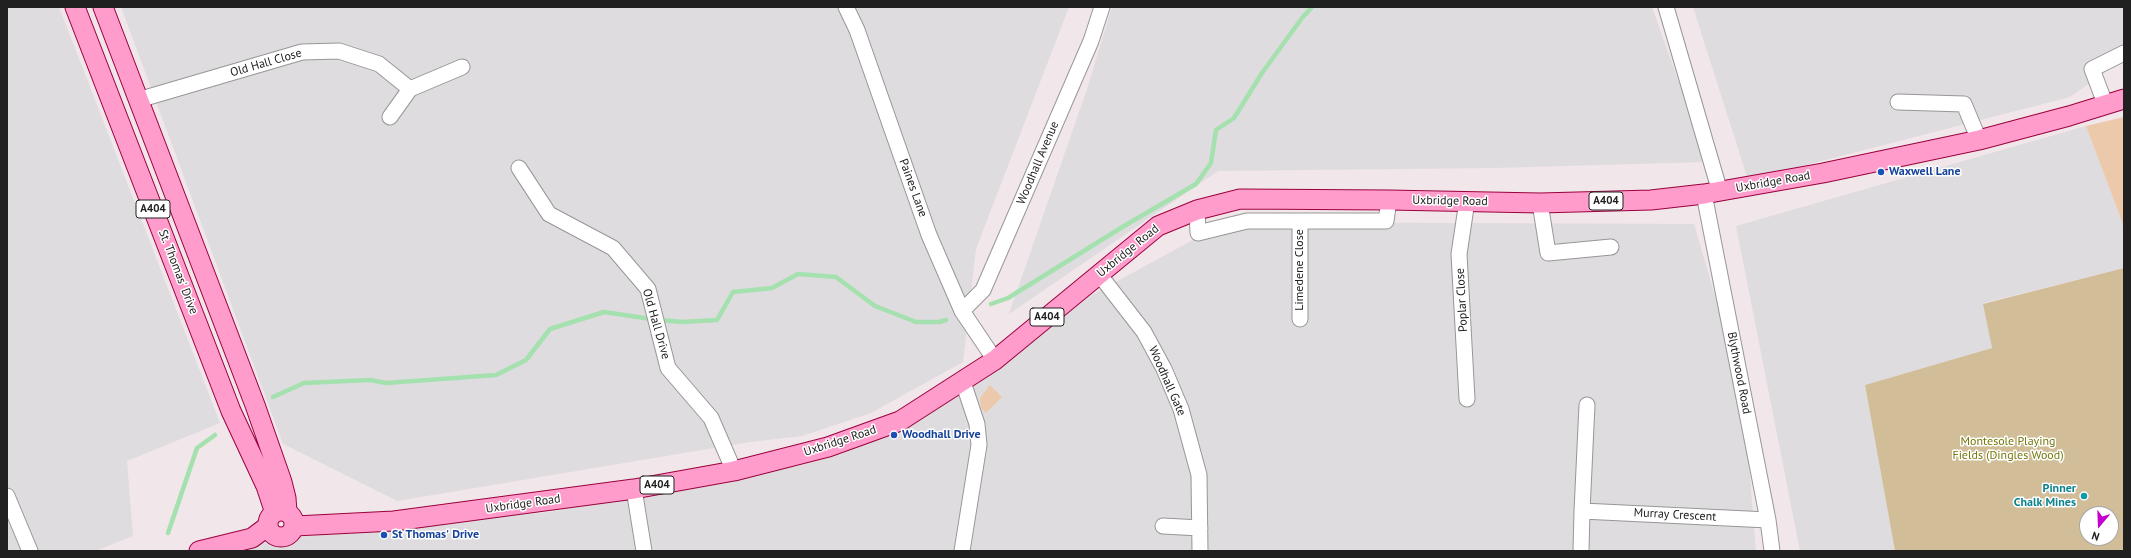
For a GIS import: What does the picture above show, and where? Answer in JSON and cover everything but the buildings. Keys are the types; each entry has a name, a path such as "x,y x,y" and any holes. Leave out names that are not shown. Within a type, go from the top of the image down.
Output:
{"main road":[{"name":"St. Thomas' Drive","path":"76,7 239,428 281,519"},
{"name":"St. Thomas' Drive","path":"103,7 260,420 282,482 286,498 281,519"},
{"name":"Uxbridge Road","path":"281,519 394,521 634,489 734,470 828,447 900,420 996,360 1158,226 1197,210 1240,199 1540,203 1651,200 1712,193 1823,173 1979,140 2106,106 2124,98"},
{"path":"199,551 252,538 281,519"}],"street":[{"name":"Paines Lane","path":"846,7 857,30 930,235 962,311 996,360"},
{"name":"Woodhall Avenue","path":"962,311 983,290 1091,41 1102,7"},
{"path":"1666,7 1712,193"},
{"name":"Old Hall Close","path":"138,100 302,52 339,51 380,64 410,89"},
{"path":"2106,106 2092,69 2124,53"},
{"path":"390,117 410,89 462,67"},
{"path":"1898,102 1964,104 1979,140"},
{"name":"Old Hall Drive","path":"519,168 549,214 613,248 648,289 668,368 711,418 734,470"},
{"name":"Blythwood Road","path":"1712,193 1772,551"},
{"name":"Limedene Close","path":"1197,210 1198,233 1247,221 1386,220 1389,200"},
{"name":"Poplar Close","path":"1467,201 1459,254 1467,399"},
{"path":"1540,203 1548,253 1611,247"},
{"name":"Limedene Close","path":"1300,221 1300,319"},
{"name":"Woodhall Gate","path":"1099,274 1144,332 1164,369 1181,409 1198,475 1200,551"},
{"path":"962,551 980,445 977,424 963,382"},
{"path":"1581,551 1587,405"},
{"path":"239,428 260,420"},
{"path":"634,489 644,551"},
{"path":"7,496 30,551"},
{"name":"Murray Crescent","path":"1582,511 1768,520"},
{"path":"1163,526 1200,528"}],"shaded area":[{"path":"7,7 59,7 220,423 127,461 133,536 95,551 7,551"},
{"path":"121,7 1069,7 976,249 963,362 871,413 802,436 750,442 397,501 283,444"},
{"path":"1112,7 1652,7 1707,162 1494,168 1218,171 1009,314 1087,89"},
{"path":"1693,7 2124,7 2124,59 2070,97 1748,180"},
{"path":"2124,117 2124,227 2086,126"},
{"path":"2086,126 2124,227 2124,268 1984,303 1992,348 1865,385 1895,551 1800,551 1736,226"},
{"path":"1226,222 1694,224 1743,392 1756,551 212,551 231,544 550,512 798,466 842,454 932,410 983,380 1090,296"},
{"path":"990,385 1002,397 986,413 981,408 980,398"}],"green space":[{"name":"Montesole Playing Fields (Dingles Wood)","path":"2124,268 2124,551 1895,551 1865,385 1992,348 1983,304"}],"waterway":[{"path":"991,304 1008,298 1124,226 1196,184 1211,163 1216,130 1234,118 1262,73 1302,18 1312,7"},
{"path":"660,320 682,322 717,320 733,292 772,288 798,274 836,277 875,306 916,322 939,322 946,320"},
{"path":"273,397 304,383 370,380 386,383 496,375 526,360 550,329 604,312 651,319"},
{"path":"168,533 197,448 215,435"}],"place":[{"name":"Waxwell Lane","path":"1881,172"},
{"name":"Woodhall Drive","path":"894,435"},
{"name":"Pinner Chalk Mines","path":"2084,496"},
{"name":"St Thomas' Drive","path":"384,535"}]}
